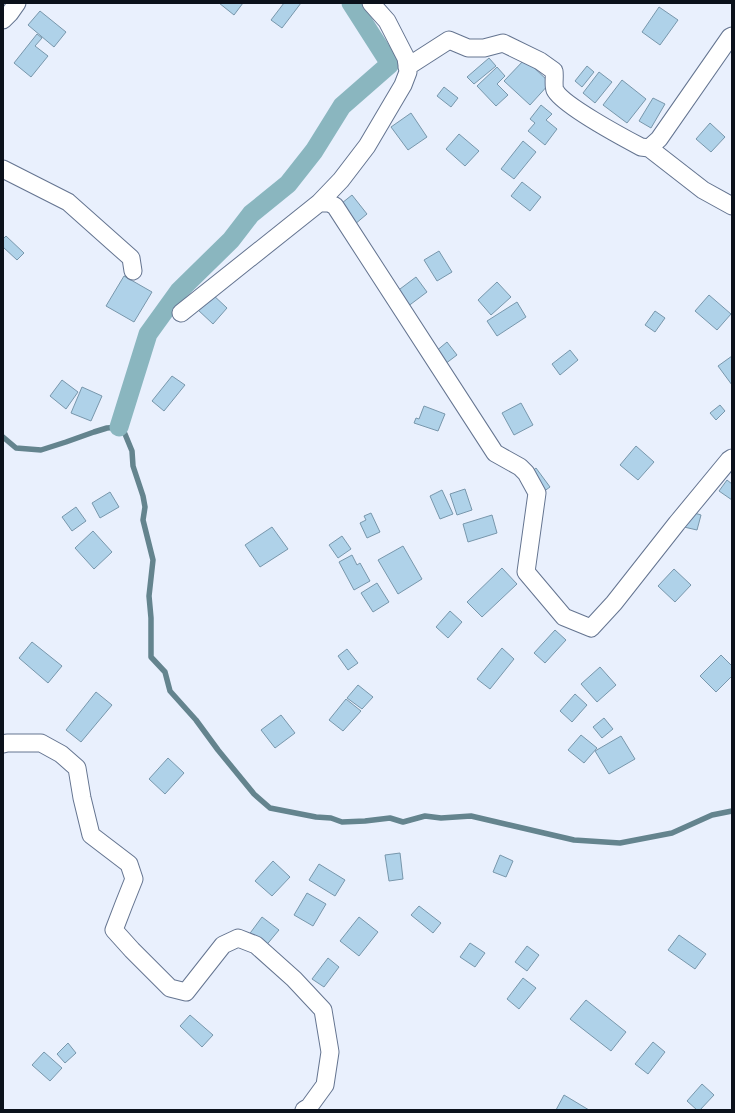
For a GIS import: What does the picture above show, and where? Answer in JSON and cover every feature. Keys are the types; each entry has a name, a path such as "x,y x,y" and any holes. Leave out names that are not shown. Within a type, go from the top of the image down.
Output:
{"street":[{"path":"3,20 17,3"},
{"path":"181,314 319,203 341,180 367,146 403,85 408,72 406,58 388,21 371,3"},
{"path":"649,148 659,139 732,36"},
{"path":"407,67 449,40 468,48 484,48 503,43 540,61 554,71 554,89 560,96 578,110 641,147 649,148 702,190 732,206"},
{"path":"3,169 68,202 131,258 133,271"},
{"path":"319,203 329,203 335,206 495,453 520,467 526,473 537,493 526,572 564,616 591,628 614,603 682,517 732,458"},
{"path":"3,744 7,742 41,744 61,754 77,768 82,798 91,835 129,864 134,879 114,930 170,988 186,992 223,945 238,938 256,945 294,978 322,1010 330,1052 324,1085 309,1107 304,1110"}],"building":[{"path":"219,3 243,3 234,15"},
{"path":"284,3 301,3 282,28 271,20"},
{"path":"659,7 678,20 660,45 642,32"},
{"path":"40,11 66,32 54,47 28,25"},
{"path":"37,34 42,38 35,46 48,56 31,77 14,63"},
{"path":"489,58 496,66 474,84 467,77"},
{"path":"525,59 550,83 530,105 504,81"},
{"path":"587,66 594,72 582,87 575,81"},
{"path":"497,67 505,76 497,84 508,95 496,106 477,86"},
{"path":"599,72 612,82 595,103 583,93"},
{"path":"622,80 646,99 627,123 603,105"},
{"path":"444,87 458,98 451,107 437,96"},
{"path":"653,98 665,104 651,128 639,121"},
{"path":"541,105 552,114 546,120 557,129 545,145 528,131 535,123 530,119"},
{"path":"411,113 427,137 408,150 391,127"},
{"path":"710,123 725,137 711,152 696,139"},
{"path":"459,134 479,151 465,166 446,149"},
{"path":"523,141 536,152 514,179 501,169"},
{"path":"522,182 541,197 530,211 511,196"},
{"path":"352,195 367,214 348,230 332,211"},
{"path":"6,236 24,253 17,260 3,247 3,239"},
{"path":"439,251 452,272 437,281 424,260"},
{"path":"124,276 152,292 134,322 106,306"},
{"path":"416,277 427,292 399,313 388,298"},
{"path":"497,282 511,297 491,315 478,300"},
{"path":"211,293 227,308 213,324 197,309"},
{"path":"709,295 731,314 717,330 695,311"},
{"path":"517,302 526,317 497,336 487,321"},
{"path":"655,311 665,318 655,332 645,325"},
{"path":"447,342 457,355 445,364 435,352"},
{"path":"570,350 578,360 560,375 552,364"},
{"path":"732,356 732,385 718,366"},
{"path":"172,376 185,385 164,411 152,401"},
{"path":"62,380 78,392 66,409 50,396"},
{"path":"82,387 102,396 91,421 71,413"},
{"path":"521,403 533,425 514,435 502,413"},
{"path":"720,405 725,411 716,420 710,413"},
{"path":"424,406 445,414 438,431 414,423 416,418 419,419"},
{"path":"636,446 654,462 638,480 620,465"},
{"path":"536,468 550,487 536,497 523,479"},
{"path":"727,480 732,484 732,500 719,491"},
{"path":"465,489 472,510 457,515 450,494"},
{"path":"442,490 453,514 440,519 430,496"},
{"path":"110,492 119,507 100,518 92,503"},
{"path":"76,507 86,521 72,531 62,517"},
{"path":"688,511 701,515 697,530 684,527"},
{"path":"371,513 380,532 367,538 360,523 366,520 364,516"},
{"path":"492,515 497,533 468,542 463,524"},
{"path":"272,527 288,549 260,567 245,545"},
{"path":"93,531 112,552 94,569 75,548"},
{"path":"342,536 351,549 338,558 329,545"},
{"path":"403,546 422,579 398,594 378,560"},
{"path":"352,555 357,565 360,563 370,581 354,590 339,562"},
{"path":"502,568 517,584 482,617 467,602"},
{"path":"674,569 691,585 675,602 658,586"},
{"path":"377,583 389,602 373,612 361,593"},
{"path":"450,611 462,622 448,638 436,627"},
{"path":"555,630 566,640 545,663 534,653"},
{"path":"32,642 62,666 48,683 19,658"},
{"path":"502,648 514,659 490,689 477,679"},
{"path":"347,649 358,663 348,670 338,656"},
{"path":"721,655 732,666 732,676 716,692 700,676"},
{"path":"600,667 616,685 597,702 581,684"},
{"path":"358,685 373,697 362,709 347,698"},
{"path":"96,692 112,705 81,742 66,730"},
{"path":"575,694 587,705 572,722 560,711"},
{"path":"346,699 361,711 343,731 329,720"},
{"path":"281,715 295,733 275,748 261,730"},
{"path":"604,718 613,729 602,738 593,727"},
{"path":"581,735 597,748 584,763 568,750"},
{"path":"621,736 635,759 609,774 595,751"},
{"path":"168,758 184,773 165,794 149,779"},
{"path":"400,853 403,879 389,881 385,855"},
{"path":"500,855 513,861 506,877 493,872"},
{"path":"273,861 290,877 272,896 255,881"},
{"path":"319,864 345,880 335,896 309,880"},
{"path":"307,893 326,904 313,926 294,915"},
{"path":"419,906 441,923 433,933 411,915"},
{"path":"262,917 279,930 264,948 248,936"},
{"path":"359,917 378,932 359,956 340,941"},
{"path":"679,935 706,954 695,969 668,950"},
{"path":"470,943 485,953 475,967 460,957"},
{"path":"527,946 539,955 527,971 515,962"},
{"path":"328,958 339,967 324,987 312,979"},
{"path":"523,978 536,988 519,1009 507,999"},
{"path":"586,1000 626,1032 611,1051 570,1019"},
{"path":"190,1015 213,1035 202,1047 180,1026"},
{"path":"653,1042 665,1052 648,1074 635,1064"},
{"path":"68,1043 76,1053 65,1063 57,1054"},
{"path":"44,1052 62,1068 50,1081 32,1065"},
{"path":"702,1084 714,1095 700,1110 697,1110 687,1101"},
{"path":"564,1095 589,1110 556,1110"}],"waterway":[{"path":"119,427 148,334 179,291 231,240 251,214 288,184 314,151 342,106 390,64 351,3"},
{"path":"3,437 16,448 41,450 107,428 119,427 125,434 132,451 133,466 143,496 145,507 143,520 153,560 149,596 151,618 151,657 165,672 170,691 196,720 254,794 270,808 316,817 331,818 342,822 390,818 403,822 425,816 441,818 471,816 574,840 620,843 672,833 712,815 732,811"}]}
